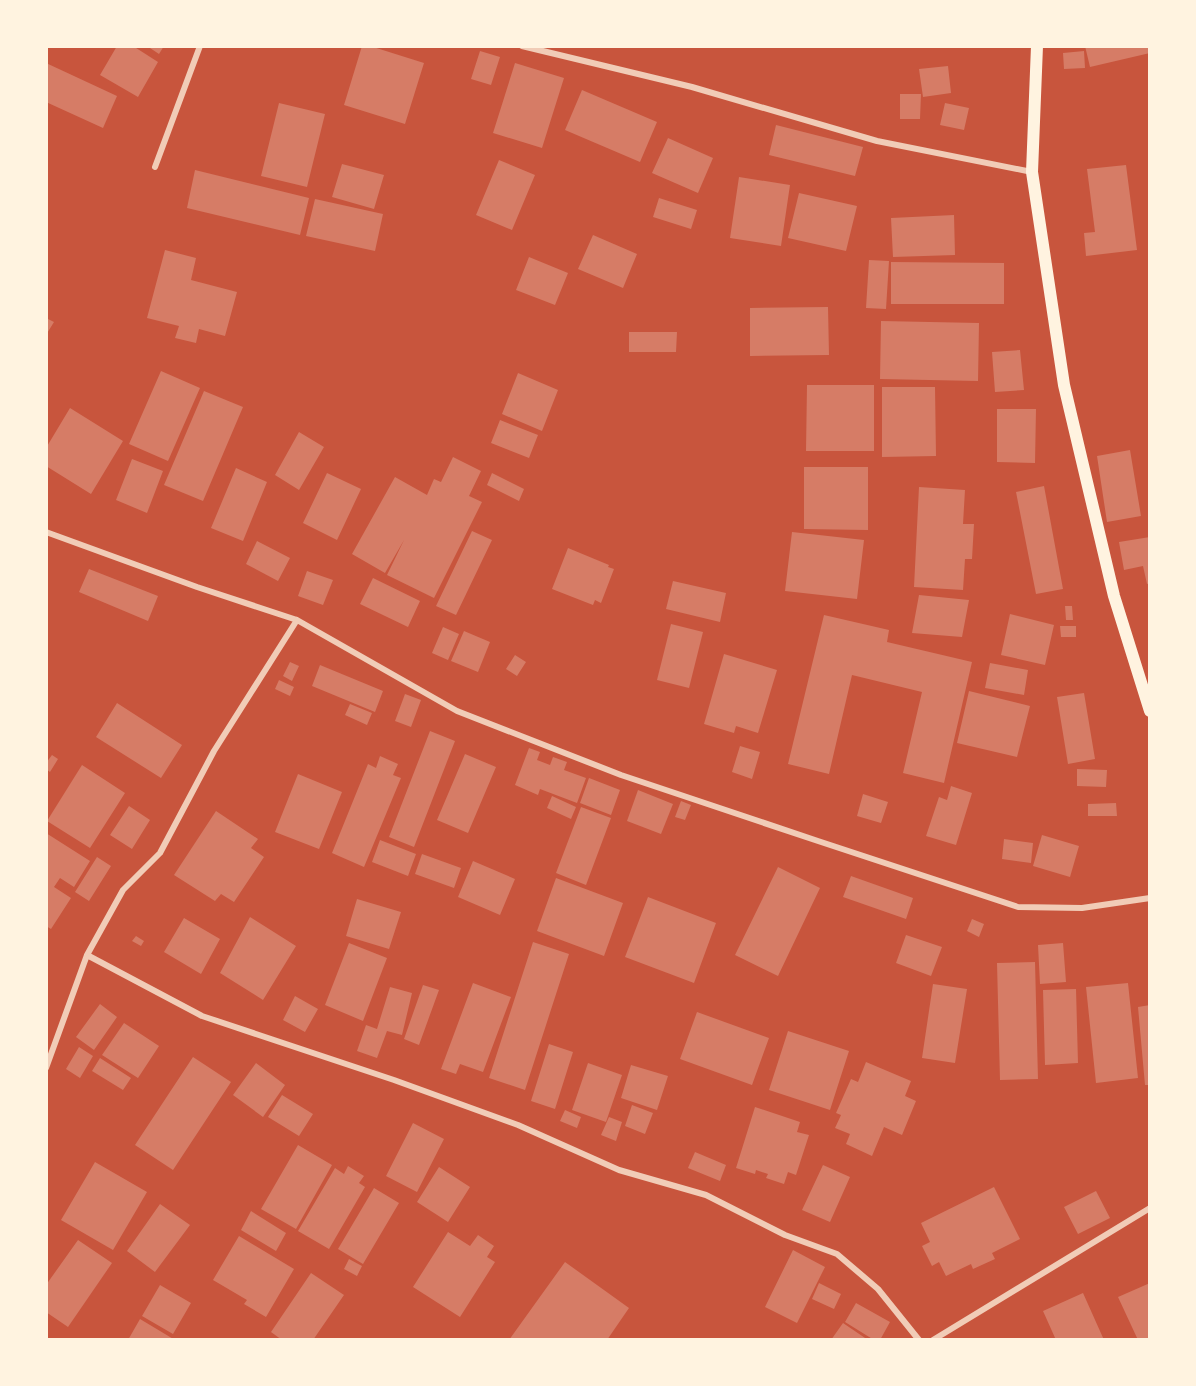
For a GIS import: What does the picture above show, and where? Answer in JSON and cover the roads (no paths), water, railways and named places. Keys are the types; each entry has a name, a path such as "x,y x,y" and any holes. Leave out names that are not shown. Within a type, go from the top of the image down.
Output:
{"main road":[{"path":"1037,46 1032,172 1064,385 1114,596 1147,698 1149,711"}],"street":[{"path":"155,166 200,46"},
{"path":"522,46 692,87 877,141 1032,172"},
{"path":"46,532 197,587 297,620 457,711 621,775 1007,904 1018,907 1082,908 1149,898"},
{"path":"46,1068 87,955 123,890 160,853 214,751 297,620"},
{"path":"87,955 202,1016 382,1076 518,1125 619,1170 706,1195 785,1235 837,1254 878,1289 920,1340"},
{"path":"933,1340 1149,1208"}]}
